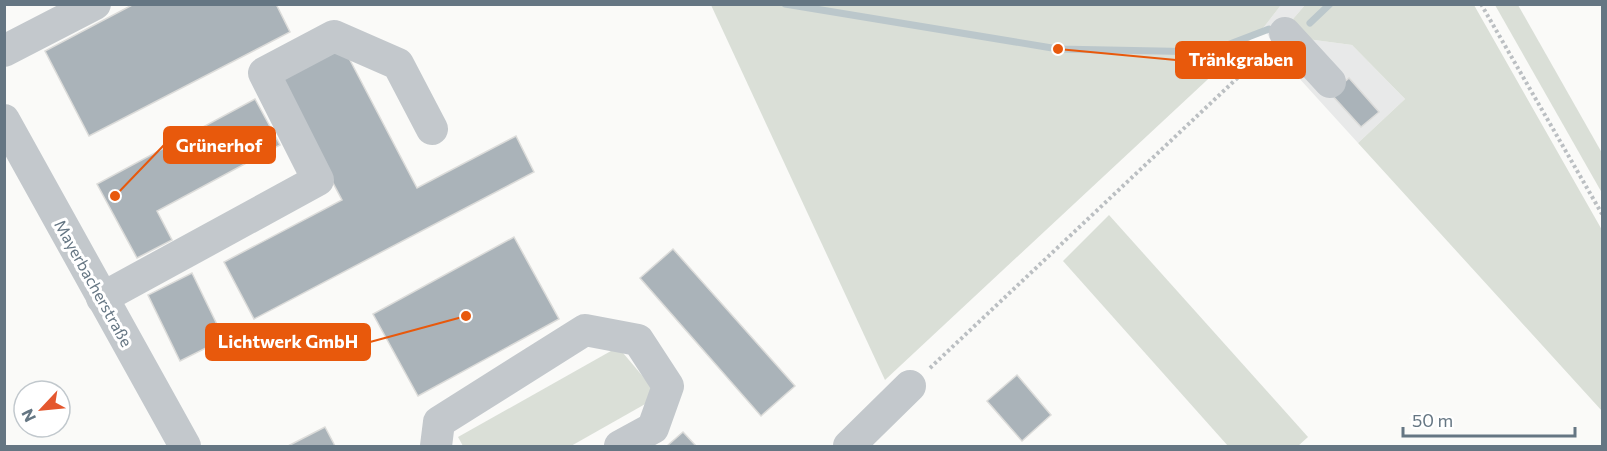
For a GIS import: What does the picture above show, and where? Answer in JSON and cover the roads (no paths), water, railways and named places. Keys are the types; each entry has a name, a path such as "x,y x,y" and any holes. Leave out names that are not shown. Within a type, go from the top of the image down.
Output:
{"street":[{"path":"4,51 95,4"},
{"path":"1285,33 1330,82"},
{"path":"102,298 318,180 264,73 334,36 398,64 432,129"},
{"name":"Mayerbacherstraße","path":"4,120 184,447"},
{"path":"436,447 439,422 585,330 638,340 668,386 653,428 620,447"},
{"path":"849,447 910,386"}],"waterway":[{"path":"785,4 1058,49 1209,52 1269,29"},
{"path":"1310,23 1330,4"}],"place":[{"name":"Tränkgraben","path":"1058,49"},
{"name":"Grünerhof","path":"115,196"},
{"name":"Lichtwerk GmbH","path":"466,316"}]}
